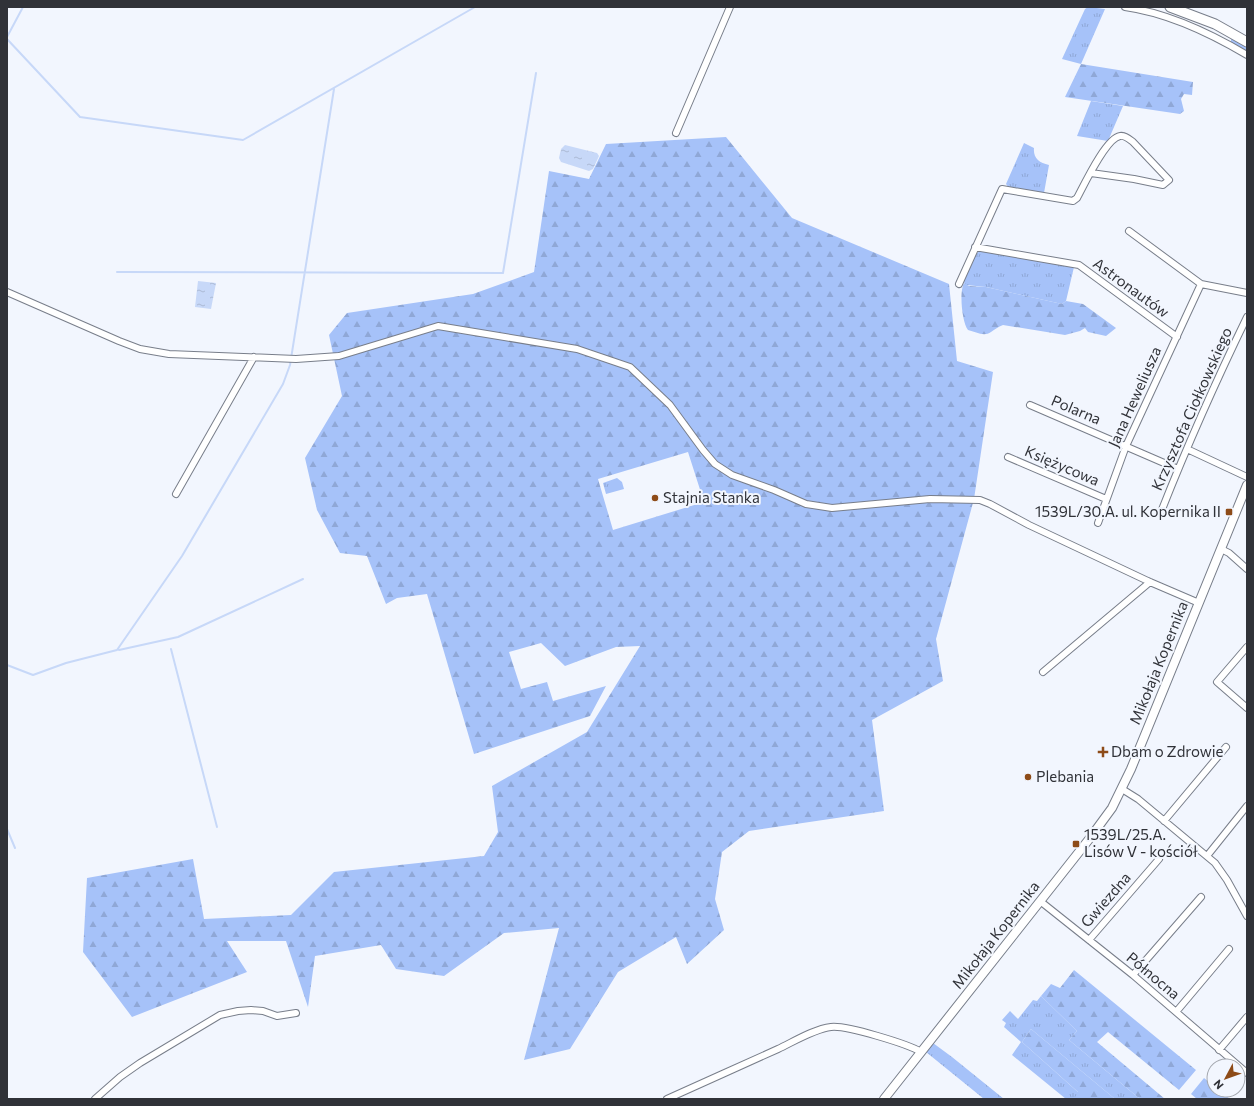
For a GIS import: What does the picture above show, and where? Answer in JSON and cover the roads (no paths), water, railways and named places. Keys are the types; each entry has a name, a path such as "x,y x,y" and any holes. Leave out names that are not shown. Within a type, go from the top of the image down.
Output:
{"main road":[{"path":"1170,7 1215,24 1247,42"}],"street":[{"path":"676,133 730,7"},
{"path":"1125,7 1158,14 1183,23 1227,43 1247,55"},
{"path":"959,284 966,270 974,247 1002,189 1073,201 1077,198 1103,151 1116,137 1121,135 1127,137 1133,142 1169,180 1163,185 1091,173"},
{"path":"1129,231 1201,284 1247,293"},
{"name":"Astronautów","path":"974,247 1079,265 1177,337"},
{"name":"Jana Heweliusza","path":"1098,523 1126,446 1201,284"},
{"path":"7,292 119,341 140,349 169,354 286,358 339,356 438,326 577,349 630,367 670,405 715,464 732,475 774,490 806,504 820,507 832,508 930,499 980,500 1029,525 1150,582 1199,603"},
{"name":"Krzysztofa Ciołkowskiego","path":"1160,512 1178,468 1247,317"},
{"path":"176,494 254,357"},
{"name":"Polarna","path":"1030,405 1178,468"},
{"path":"1187,449 1247,477"},
{"name":"Księżycowa","path":"1008,457 1106,499"},
{"name":"Mikołaja Kopernika","path":"884,1099 1103,821 1122,789 1247,486"},
{"path":"1221,549 1229,553 1247,569"},
{"path":"1043,672 1150,582"},
{"path":"1247,647 1217,682 1247,708"},
{"path":"1164,821 1226,748"},
{"path":"1122,789 1138,799 1215,864 1227,880 1247,916"},
{"path":"1207,856 1247,806"},
{"name":"Gwiezdna","path":"1089,940 1159,859"},
{"path":"1133,976 1201,897"},
{"name":"Północna","path":"1040,901 1133,976 1247,1073"},
{"path":"1176,1012 1230,949"},
{"path":"95,1099 120,1077 140,1063 220,1015 251,1010 263,1011 277,1016 296,1014"},
{"path":"1219,1050 1247,1018"},
{"path":"667,1099 798,1039 826,1028 842,1027 882,1038 921,1052"}],"water":[{"path":"565,145 597,153 599,156 593,169 589,171 561,162 559,158 561,149"},
{"path":"198,281 216,283 211,309 195,307"}],"waterway":[{"path":"7,37 23,7"},
{"path":"7,39 80,117 243,140 475,7"},
{"path":"117,272 503,273 536,73"},
{"path":"7,665 33,675 66,663 117,650 182,556 283,384 290,365 334,89"},
{"path":"119,650 178,637 303,579"},
{"path":"171,649 217,827"},
{"path":"7,829 15,848"}],"place":[{"name":"Stajnia Stanka","path":"655,498"},
{"name":"1539L/30.A. ul. Kopernika II","path":"1229,512"},
{"name":"Dbam o Zdrowie","path":"1103,752"},
{"name":"Plebania","path":"1028,777"},
{"name":"1539L/25.A. Lisów V - kościół","path":"1076,844"}]}
